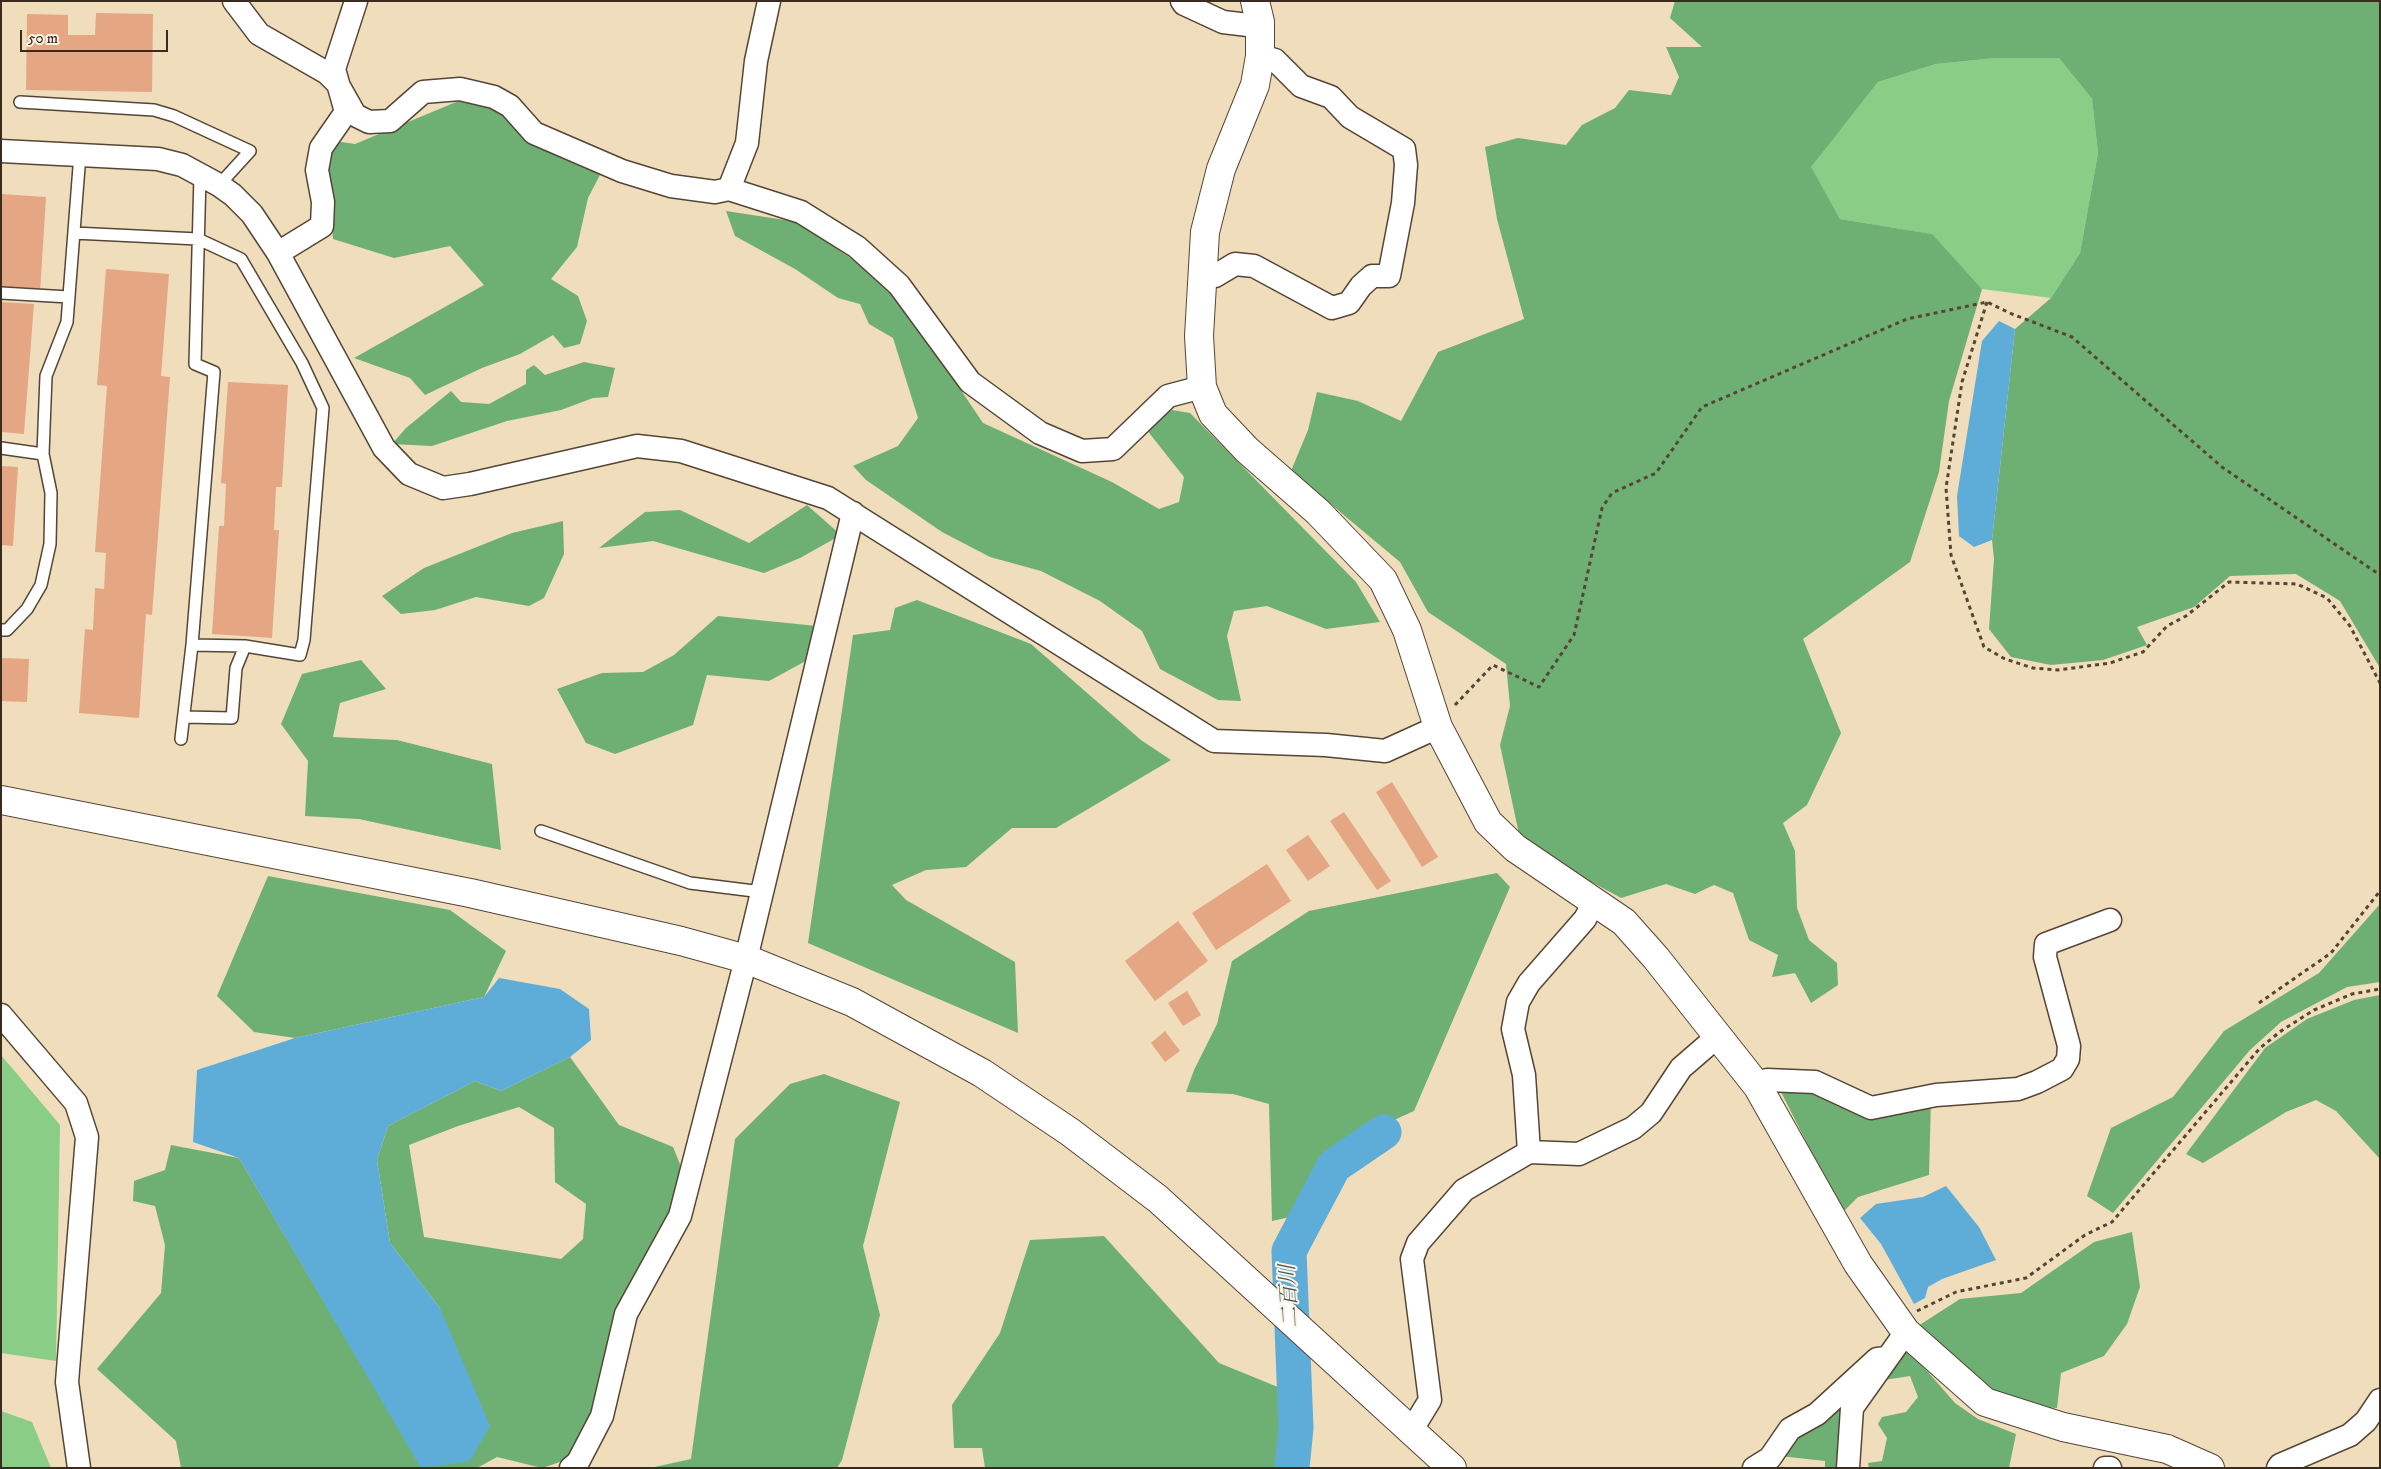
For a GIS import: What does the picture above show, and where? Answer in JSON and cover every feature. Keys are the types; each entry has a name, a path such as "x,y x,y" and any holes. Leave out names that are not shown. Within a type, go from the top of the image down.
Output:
{"street":[{"path":"234,1 259,34 327,73 338,83 355,115 369,122 390,121 423,92 460,89 494,97 510,106 534,133 622,171 671,186 715,192 729,189 801,212 857,247 899,285 970,382 1040,433 1082,451 1113,450 1168,396 1202,387"},
{"path":"278,253 322,226 323,202 317,170 321,148 346,112 334,70 356,1"},
{"path":"729,189 747,143 756,61 769,1"},
{"path":"1182,1 1184,4 1223,22 1248,25 1257,12"},
{"path":"1257,12 1260,56 1255,85 1221,169 1205,232 1201,277 1200,336 1202,387 1213,414 1247,450 1318,512 1383,580 1407,630 1438,727 1488,822 1515,848 1624,922 1718,1036 1758,1086 1858,1264 1906,1332 1985,1402 2063,1427 2167,1449 2210,1468"},
{"path":"1201,277 1215,276 1235,264 1254,266 1332,308 1349,303 1361,286 1372,276 1389,276 1403,203 1406,165 1404,149 1350,117 1331,97 1301,86 1275,60 1260,56"},
{"path":"1,151 158,159 182,165 210,181 252,214 278,253 384,448 409,474 443,488 470,484 637,446 681,452 828,498 1214,740 1326,745 1385,751 1438,727"},
{"path":"571,1468 578,1462 602,1416 626,1314 680,1216 746,959 853,513"},
{"path":"1,800 470,893 681,941 746,959 861,1007 982,1073 1070,1132 1158,1199 1452,1468"},
{"path":"1528,1152 1524,1075 1513,1029 1518,1002 1529,983 1585,919 1594,902"},
{"path":"1758,1086 1768,1080 1815,1082 1871,1108 1936,1095 2018,1088 2037,1082 2062,1069 2068,1059 2069,1046 2045,958 2046,944 2110,920"},
{"path":"1,1014 76,1103 87,1137 67,1382 79,1468"},
{"path":"1411,1430 1430,1400 1412,1259 1418,1244 1464,1190 1528,1152 1579,1154 1634,1128 1651,1113 1681,1068 1718,1036"},
{"path":"1848,1468 1852,1408 1906,1332"},
{"path":"1754,1468 1770,1458 1790,1429 1817,1414 1877,1359 1887,1358"},
{"path":"2278,1468 2280,1465 2350,1435 2366,1421 2380,1400"},
{"path":"2105,1468 2110,1468"}],"lane":[{"path":"20,102 154,110 174,116 250,151 210,181 198,239 194,364 214,372 192,645 181,739"},
{"path":"1,630 7,630 27,609 41,585 50,544 51,502 43,454 46,376 67,322 80,154"},
{"path":"74,233 198,239 241,259 302,362 323,408 304,640 300,655 245,646 192,645"},
{"path":"1,293 69,297"},
{"path":"1,448 43,454"},
{"path":"184,717 232,718 236,668 245,646"},
{"path":"541,831 690,883 762,892"}],"path":[{"path":"1987,302 1962,382 1946,488 1951,555 1984,647 2005,659 2033,668 2058,670 2110,663 2143,652 2167,626 2186,616 2229,582 2298,584 2328,598 2350,626 2380,682"},
{"path":"1438,727 1447,713 1493,666 1538,687 1574,635 1602,508 1612,493 1656,473 1702,407 1907,319 1987,302 2012,314 2072,337 2222,467 2380,575"},
{"path":"2258,1003 2331,953 2380,891"},
{"path":"1906,1332 1911,1314 1956,1292 2026,1278 2085,1235 2112,1222 2260,1048 2281,1030 2314,1010 2352,994 2380,989"}],"green space":[{"path":"1675,1 2380,1 2380,668 2340,601 2296,574 2230,576 2194,607 2137,627 2147,645 2103,660 2051,665 2011,657 1989,629 1994,559 1992,540 2015,329 2051,298 2080,253 2098,153 2092,99 2059,58 1996,58 1936,64 1878,82 1811,167 1840,219 1932,234 1982,289 1949,401 1939,472 1910,562 1803,639 1841,733 1807,805 1783,823 1795,851 1797,908 1809,940 1837,963 1838,985 1811,1003 1795,973 1772,977 1778,955 1749,940 1733,893 1714,885 1695,894 1666,884 1621,898 1555,862 1519,834 1500,745 1510,706 1506,664 1428,612 1400,562 1291,471 1308,430 1317,392 1358,401 1401,421 1438,352 1524,319 1497,219 1485,147 1518,138 1566,145 1582,125 1615,108 1629,90 1671,95 1679,77 1666,47 1702,47 1670,18"},
{"path":"1996,58 2059,58 2092,99 2098,153 2080,253 2051,298 1982,289 1931,234 1840,219 1810,167 1878,82 1936,64"},
{"path":"473,95 603,169 588,198 577,247 551,279 578,296 587,321 580,344 564,348 553,335 520,354 482,368 425,395 410,378 354,358 484,285 450,246 394,258 333,239 326,171 328,140 355,144"},
{"path":"726,211 798,222 891,286 983,423 1112,482 1159,509 1179,502 1184,477 1146,429 1166,409 1190,413 1356,582 1380,622 1326,629 1267,606 1234,611 1227,636 1241,701 1218,700 1160,669 1142,631 1100,601 1041,571 990,557 942,532 866,480 853,466 898,446 918,418 893,338 869,324 860,304 838,298 795,269 735,236"},
{"path":"584,362 615,368 608,397 593,398 561,410 507,421 432,446 392,444 406,428 451,391 461,402 489,404 526,384 526,370 534,365 545,375"},
{"path":"807,505 841,535 800,558 764,573 653,541 599,548 645,512 680,510 749,543"},
{"path":"563,521 564,554 544,598 529,606 476,597 435,610 401,614 382,596 424,568 512,533"},
{"path":"917,600 1031,644 1141,740 1171,760 1056,828 1012,828 966,867 926,870 892,885 906,900 1015,962 1018,1033 808,943 853,635 890,630 895,608"},
{"path":"718,616 817,626 813,657 769,681 707,675 693,725 615,754 586,743 557,689 602,673 643,672 674,655"},
{"path":"361,660 386,689 340,703 333,737 397,740 492,764 501,850 359,819 305,816 308,761 281,724 302,674"},
{"path":"1497,873 1510,887 1414,1111 1383,1125 1328,1164 1290,1217 1272,1221 1269,1104 1233,1094 1186,1092 1194,1070 1217,1024 1232,961 1309,911"},
{"path":"268,876 450,910 506,951 484,997 295,1038 254,1032 217,996"},
{"path":"2380,904 2380,982 2347,987 2281,1022 2250,1050 2113,1213 2087,1196 2111,1128 2173,1097 2224,1031 2319,973"},
{"path":"2380,995 2380,1159 2336,1111 2316,1100 2286,1112 2203,1163 2186,1154 2265,1048 2307,1019 2354,1000"},
{"path":"1,1055 60,1125 56,1361 1,1353"},
{"path":"570,1057 619,1125 673,1147 682,1169 674,1212 598,1413 575,1457 542,1468 497,1457 477,1468 181,1468 176,1441 97,1369 161,1293 165,1245 155,1206 133,1201 134,1181 165,1170 171,1145 239,1158 379,1395 440,1308 390,1243 377,1160 388,1126 475,1081 501,1091","holes":["519,1107 554,1128 555,1182 586,1204 583,1239 561,1259 424,1237 409,1145 458,1126"]},
{"path":"824,1074 900,1102 863,1246 880,1315 842,1460 837,1468 650,1468 691,1459 735,1139 790,1084"},
{"path":"1781,1092 1931,1099 1929,1175 1858,1197 1842,1213"},
{"path":"2132,1232 2140,1287 2127,1324 2104,1356 2061,1373 2057,1408 2024,1406 1991,1390 1918,1326 1960,1299 2021,1293 2094,1242"},
{"path":"1104,1236 1219,1363 1295,1394 1290,1468 985,1468 982,1448 954,1448 952,1405 1000,1333 1030,1240"},
{"path":"1908,1349 1955,1403 1978,1419 2016,1434 2009,1468 1869,1468 1868,1463 1882,1461 1887,1438 1878,1424 1882,1417 1906,1412 1918,1397 1910,1376 1884,1380"},
{"path":"1851,1391 1841,1468 1825,1468 1825,1461 1780,1456 1794,1432"},
{"path":"1,1411 32,1422 51,1468 1,1468"}],"water":[{"path":"1999,321 2015,329 1992,540 1974,547 1959,536 1957,496 1982,341"},
{"path":"499,978 560,989 589,1009 591,1040 570,1057 501,1091 475,1081 388,1126 377,1160 390,1243 440,1308 490,1426 470,1461 421,1468 239,1158 193,1142 197,1070 295,1038 484,997"},
{"path":"1946,1186 1979,1227 1996,1260 1942,1279 1928,1287 1925,1298 1914,1304 1881,1244 1860,1218 1876,1204 1923,1197"}],"building":[{"path":"96,13 153,14 152,92 26,90 27,14 68,15 68,35 95,35"},
{"path":"1,194 46,197 40,293 1,290"},
{"path":"106,269 169,274 161,376 170,377 152,615 146,614 139,718 79,713 85,629 93,630 95,588 104,589 106,553 95,552 107,386 97,385"},
{"path":"1,302 34,304 24,434 1,432"},
{"path":"228,382 288,385 282,487 276,487 274,530 279,530 272,638 212,634 219,526 224,526 226,484 221,483"},
{"path":"1,466 18,467 13,546 1,545"},
{"path":"1,658 29,659 27,702 1,701"},
{"path":"1392,782 1438,857 1422,867 1376,792"},
{"path":"1344,812 1391,881 1377,890 1330,821"},
{"path":"1308,835 1330,866 1308,881 1286,850"},
{"path":"1267,864 1291,901 1216,950 1192,913"},
{"path":"1178,921 1208,961 1155,1001 1125,961"},
{"path":"1187,991 1201,1015 1183,1026 1168,1003"},
{"path":"1165,1031 1180,1051 1165,1062 1151,1043"}],"waterway":[{"name":"二百川","path":"1292,1468 1296,1428 1289,1251 1334,1166 1384,1132"}]}
